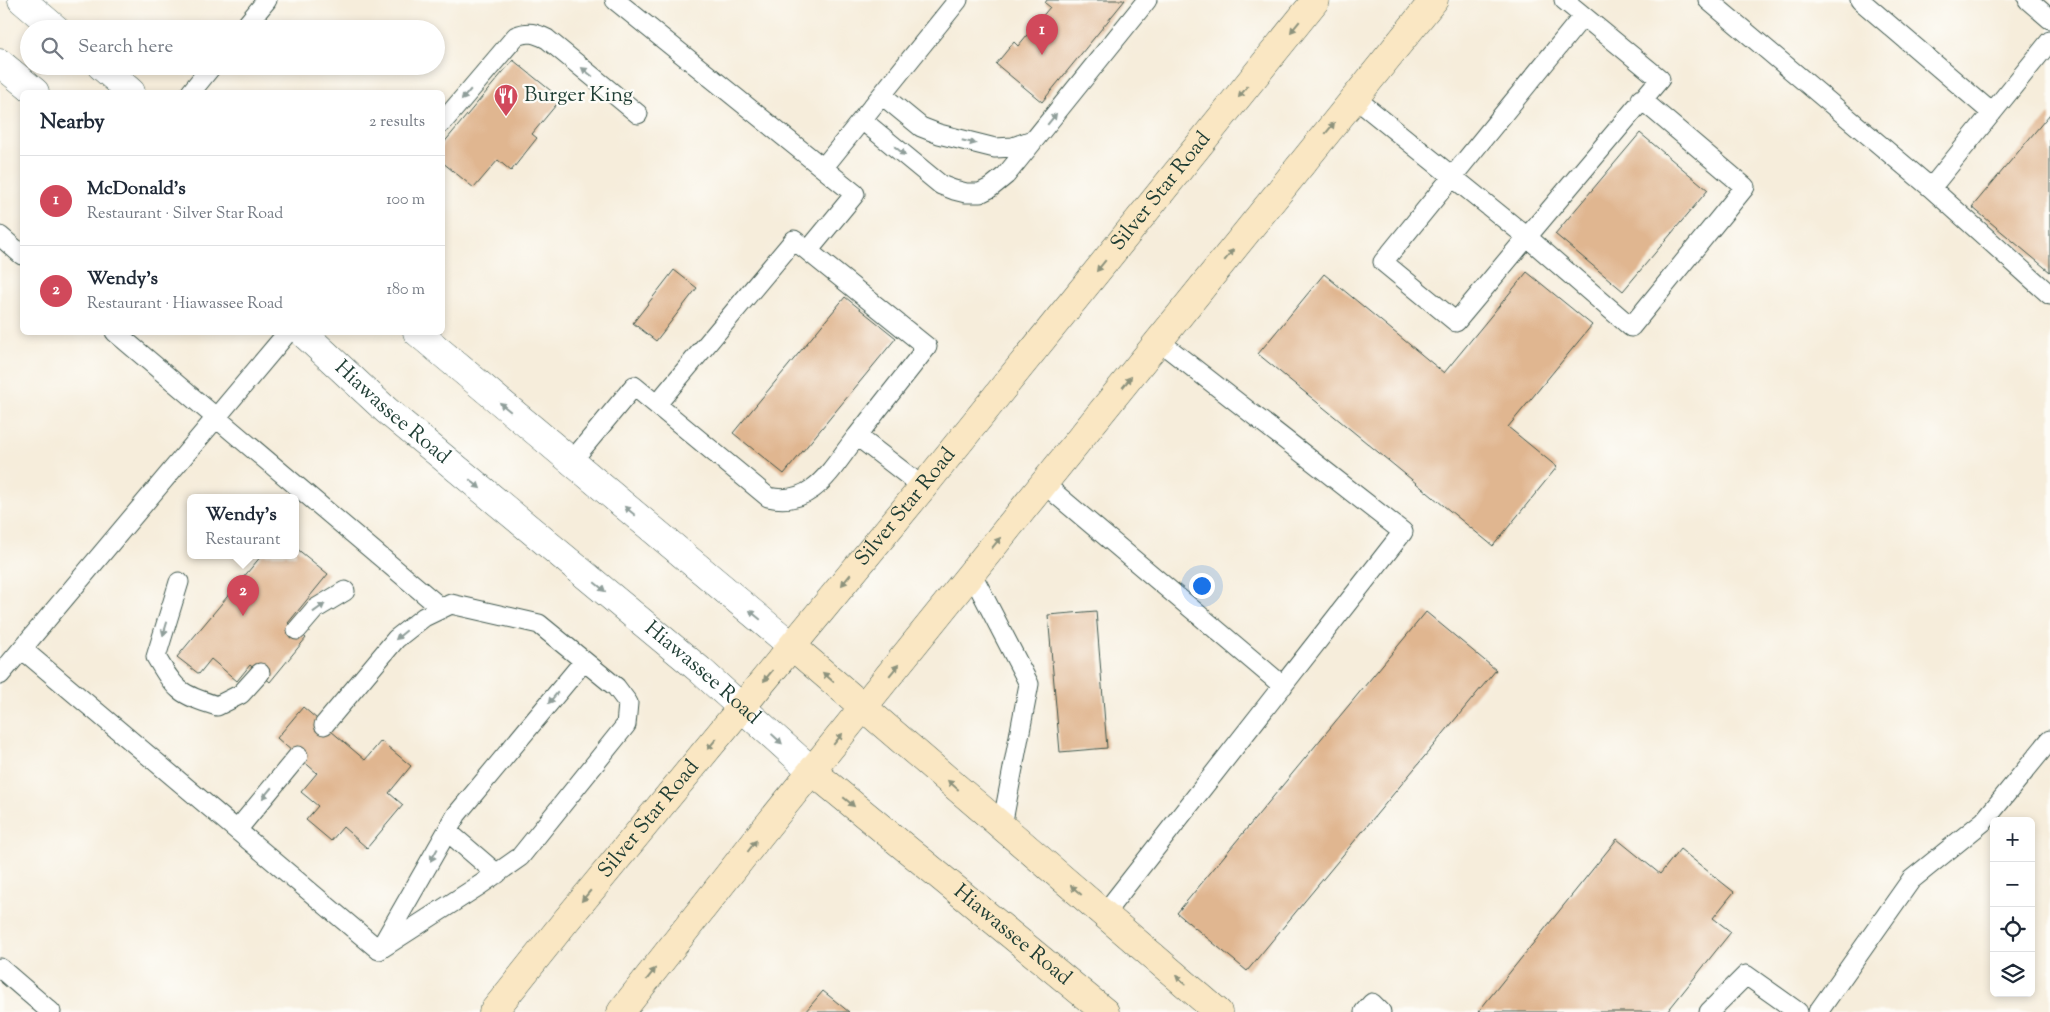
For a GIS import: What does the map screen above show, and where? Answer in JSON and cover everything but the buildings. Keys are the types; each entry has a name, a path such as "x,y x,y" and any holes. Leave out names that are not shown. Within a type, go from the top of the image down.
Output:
{"main road":[{"name":"Silver Star Road","path":"493,1012 923,487 1316,0"},
{"path":"621,1012 812,771 1434,0"},
{"path":"792,646 1218,1012"},
{"name":"Hiawassee Road","path":"812,771 1105,1012"}],"street":[{"path":"22,0 45,20"},
{"path":"0,63 33,90"},
{"path":"111,75 130,90"},
{"name":"Hiawassee Road","path":"305,335 386,410 743,707 812,771"},
{"path":"421,335 792,646"}],"lane":[{"path":"250,20 267,0"},
{"path":"615,0 855,194 808,251"},
{"path":"823,168 958,0"},
{"path":"862,120 942,185 966,193 980,193 990,188 1006,175 1148,0"},
{"path":"1564,0 1660,79 1456,322 1383,262 1583,16"},
{"path":"1708,0 1931,188 2050,295"},
{"path":"1860,0 1992,113"},
{"path":"2028,0 2050,19"},
{"path":"445,119 516,36 525,32 534,32 547,39 638,114"},
{"path":"1931,188 2050,42"},
{"path":"193,90 205,75"},
{"path":"882,95 921,127 939,134 995,148 1013,147 1035,139"},
{"path":"1355,98 1527,237 1631,328 1745,187 1642,99"},
{"path":"0,236 20,253"},
{"path":"571,462 634,386 768,497 780,500 796,498 816,487 927,347 794,240 657,404"},
{"path":"118,335 441,608"},
{"path":"0,675 285,335"},
{"path":"1104,914 1403,532 1159,341"},
{"path":"857,436 923,487"},
{"path":"1044,484 1283,686"},
{"path":"972,574 1028,684 1002,826"},
{"path":"179,582 156,657 170,681 187,697 217,706 241,694 260,673"},
{"path":"297,630 315,609 345,591"},
{"path":"324,725 396,639 424,617 451,604 539,624 616,687 628,703 626,725 520,857 497,874 379,950"},
{"path":"22,649 379,950"},
{"path":"379,950 457,814 584,660"},
{"path":"1818,1012 1911,880 1984,822 2050,740"},
{"path":"237,830 298,756"},
{"path":"447,831 497,874"},
{"path":"0,968 51,1012"},
{"path":"1709,1012 1746,975 1798,1012"},
{"path":"1364,1012 1372,1003 1381,1012"}],"place":[{"name":"McDonald's","path":"1042,55"},
{"name":"Burger King","path":"506,117"},
{"name":"Wendy's","path":"243,616"}]}
